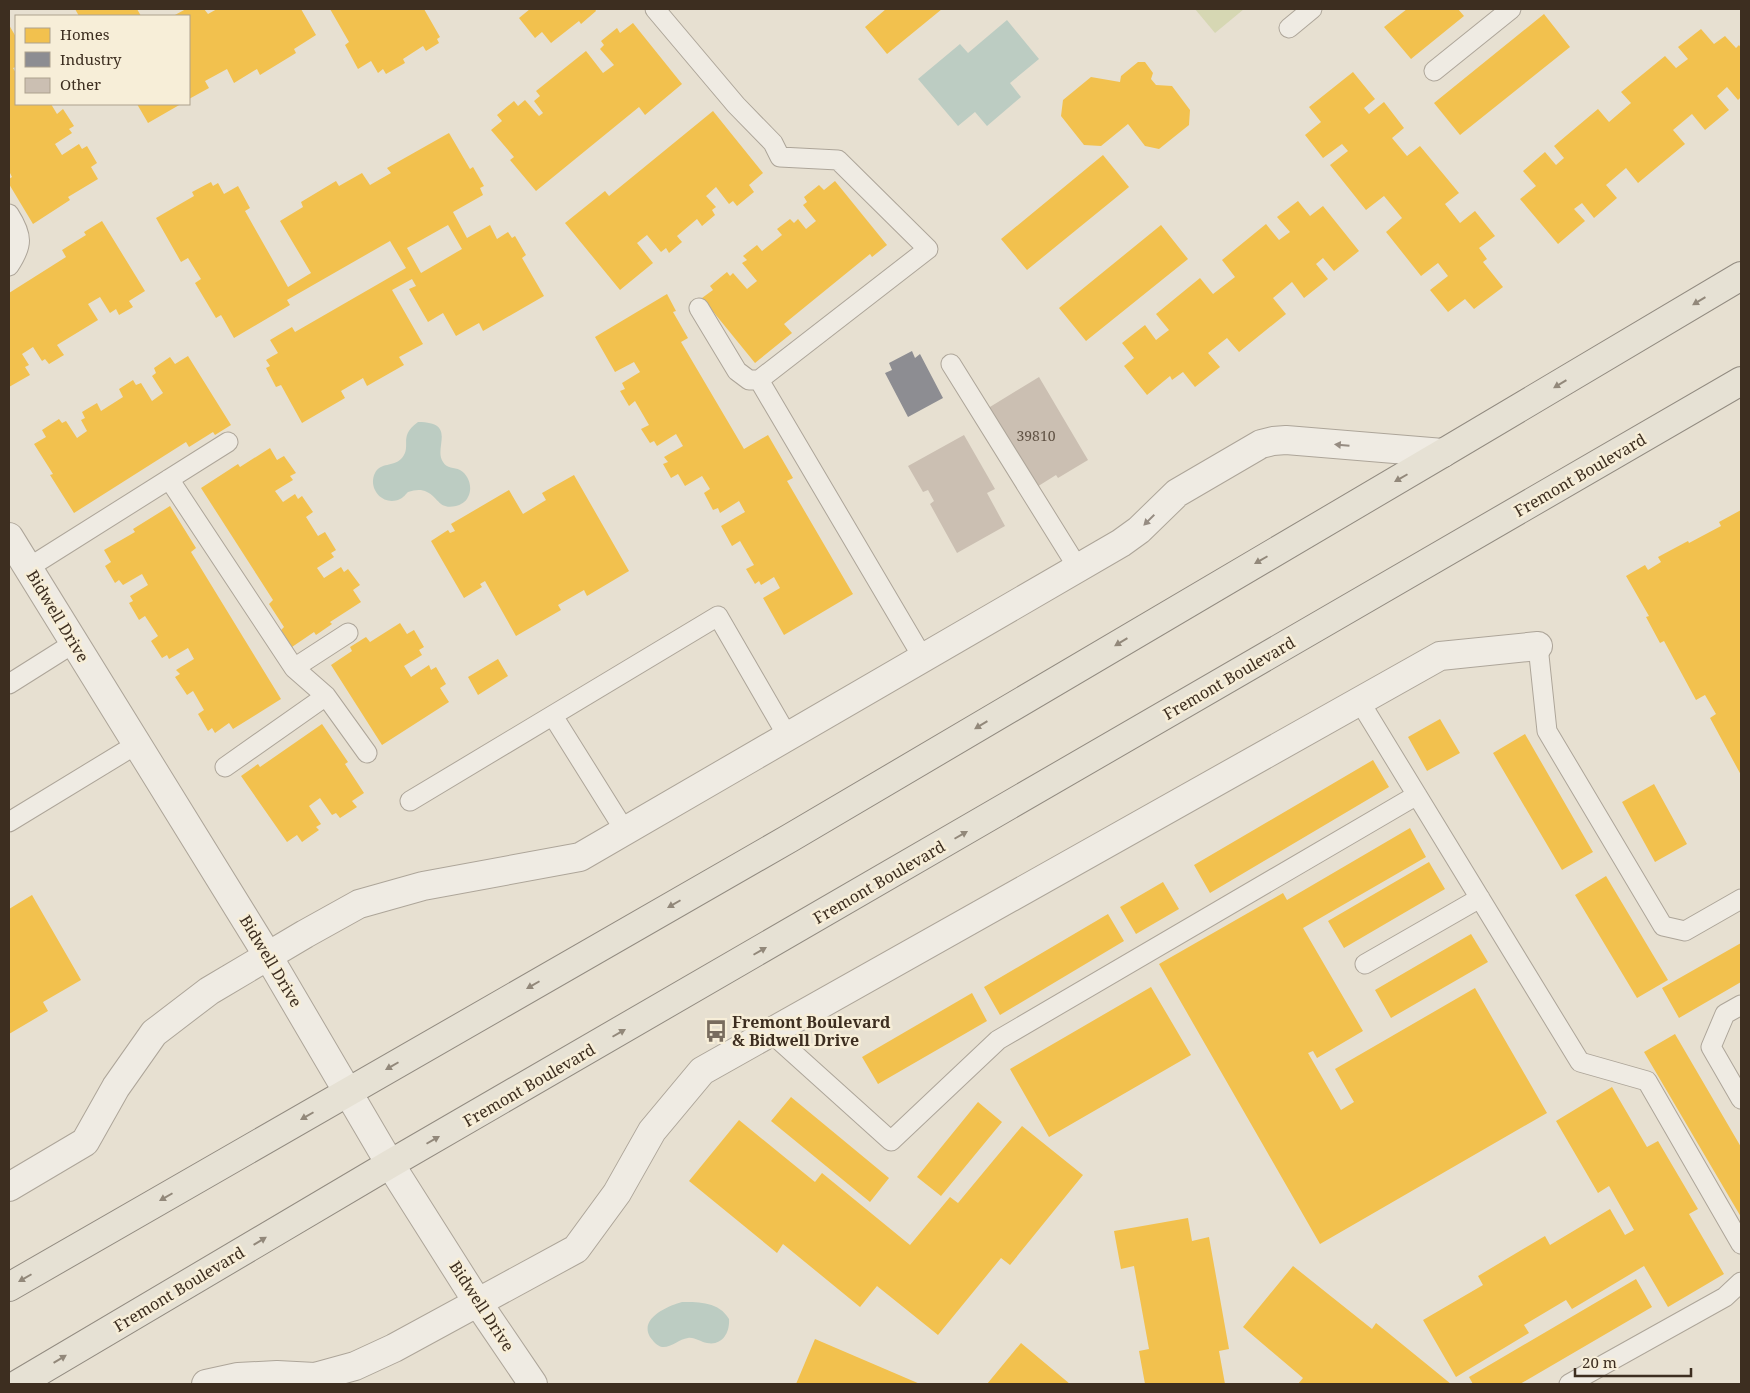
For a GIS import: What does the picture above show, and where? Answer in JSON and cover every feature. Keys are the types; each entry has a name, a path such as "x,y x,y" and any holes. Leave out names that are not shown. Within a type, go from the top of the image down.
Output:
{"main road":[{"path":"9,1287 790,838 1741,276"},
{"name":"Fremont Boulevard","path":"18,1384 390,1164 1741,381"}],"street":[{"path":"9,1187 86,1142 116,1087 154,1033 209,990 359,904 423,886 580,857 1131,537 1177,493 1261,444 1286,440 1443,453"},
{"name":"Bidwell Drive","path":"9,537 268,956 349,1091 390,1164 478,1303 533,1384"},
{"path":"206,1384 238,1378 277,1375 303,1380 355,1366 394,1348 576,1249 617,1193 652,1130 702,1071 1440,656 1538,646"}],"lane":[{"path":"655,9 736,105 773,143 780,157 838,160 928,249 759,380 749,380 737,371 699,308"},
{"path":"1289,28 1312,9"},
{"path":"1434,71 1511,9"},
{"path":"9,214 16,226 21,241 9,266"},
{"path":"951,364 1078,568"},
{"path":"759,380 924,658"},
{"path":"28,568 228,442"},
{"path":"169,480 294,668 326,696 367,753"},
{"path":"410,801 718,616 788,736"},
{"path":"294,668 348,633"},
{"path":"9,684 74,643"},
{"path":"1538,646 1547,731 1663,926 1684,931 1741,899"},
{"path":"225,767 326,696"},
{"path":"1360,702 1580,1062 1647,1081 1741,1244"},
{"path":"553,716 624,831"},
{"path":"9,822 136,744"},
{"path":"770,1032 891,1142 998,1040 1417,795"},
{"path":"1365,964 1480,898"},
{"path":"1741,1005 1725,1014 1711,1047 1741,1099"},
{"path":"1569,1384 1725,1297 1741,1282"}],"green space":[{"path":"1195,9 1244,9 1215,33"}],"shaded area":[{"path":"1007,20 1039,59 1010,83 1021,97 987,126 975,112 958,126 918,79 960,44 968,53"},
{"path":"418,422 437,426 441,431 442,437 440,450 443,462 449,467 460,470 468,478 470,490 466,500 461,504 450,507 443,505 431,494 420,490 408,492 400,499 388,501 378,495 375,490 373,479 375,473 380,467 401,459 406,450 408,432"},
{"path":"682,1302 708,1304 725,1313 729,1319 729,1324 724,1337 712,1343 691,1338 665,1347 657,1344 650,1337 648,1324 663,1310"}],"building: Homes":[{"path":"75,9 137,9 140,15 78,15"},
{"path":"186,9 204,9 208,14 217,9 301,9 316,35 294,49 296,53 260,75 257,69 234,83 227,69 205,81 209,88 190,98 190,15 175,15"},
{"path":"330,9 424,9 440,37 437,39 439,43 426,51 423,46 403,59 405,63 386,74 383,69 378,73 371,61 358,69 345,45 349,42"},
{"path":"530,9 595,9 596,11 581,24 579,21 551,43 542,32 535,38 519,18"},
{"path":"886,9 942,9 887,54 865,27"},
{"path":"1407,9 1458,9 1464,16 1411,59 1384,27"},
{"path":"1544,14 1570,47 1460,135 1434,103"},
{"path":"633,23 682,84 645,115 639,107 536,191 510,160 514,157 491,130 502,121 497,115 514,101 518,106 525,100 539,116 543,113 534,101 540,96 536,91 586,51 603,73 614,65 600,49 604,45 601,41 617,28 620,33"},
{"path":"9,25 15,35 15,67 13,68 15,71 15,105 52,105 57,114 63,109 74,126 69,129 72,133 55,144 62,155 79,144 82,149 87,146 97,163 91,167 98,179 68,197 70,200 33,224 9,184 9,179 12,177 9,171"},
{"path":"1701,29 1714,44 1725,36 1736,48 1739,45 1741,48 1741,97 1738,100 1727,87 1717,96 1729,110 1705,130 1692,114 1673,130 1685,144 1638,183 1626,168 1606,185 1617,198 1594,218 1582,203 1574,209 1585,221 1558,244 1520,199 1536,186 1523,171 1545,152 1556,165 1564,158 1554,146 1598,109 1609,122 1631,103 1621,92 1665,56 1676,68 1688,59 1678,47"},
{"path":"1138,62 1145,62 1153,73 1151,79 1156,85 1172,86 1190,110 1189,125 1159,149 1145,146 1128,124 1101,146 1084,145 1061,116 1063,100 1091,77 1120,82 1121,76"},
{"path":"1353,72 1375,99 1364,108 1369,114 1384,102 1404,128 1392,138 1407,156 1420,146 1459,193 1445,204 1460,223 1475,211 1495,236 1479,248 1487,259 1483,262 1503,287 1474,309 1465,299 1448,312 1430,290 1448,276 1438,263 1421,276 1386,232 1402,218 1384,196 1366,210 1330,165 1348,151 1342,144 1323,158 1305,135 1321,122 1309,107"},
{"path":"138,105 179,105 148,123"},
{"path":"713,111 763,173 749,185 754,192 737,206 733,201 729,204 716,187 706,196 716,207 712,210 715,215 702,226 697,219 677,236 682,242 669,253 666,248 661,252 647,235 637,243 653,263 620,290 565,223 605,191 609,196"},
{"path":"449,133 470,169 473,167 484,186 480,188 483,195 453,212 467,238 490,225 497,239 508,232 512,238 515,236 526,255 522,258 544,296 483,331 479,323 456,336 443,313 428,322 409,289 416,286 412,279 392,290 423,344 399,357 404,365 367,386 363,378 341,391 345,398 302,423 281,385 276,387 266,368 270,366 266,360 278,353 270,340 292,327 295,332 406,268 390,241 287,300 290,305 234,338 221,315 216,318 195,283 201,279 188,258 181,262 156,218 194,196 192,192 211,182 213,186 218,183 224,194 238,186 250,208 245,211 288,287 311,273 280,221 303,207 301,202 336,181 339,186 362,173 370,185 391,173 387,168","holes":["448,225 462,249 421,273 407,248"]},
{"path":"1103,155 1129,187 1027,270 1001,239"},
{"path":"835,181 887,245 872,257 870,254 784,324 792,333 755,363 702,298 713,290 710,286 727,272 730,276 733,273 747,289 757,281 742,263 747,260 743,256 757,245 762,251 782,235 777,229 790,219 794,223 798,219 806,229 816,221 803,205 807,202 804,197 819,185 824,190"},
{"path":"1298,201 1310,216 1323,206 1359,251 1334,271 1323,258 1316,264 1328,279 1304,298 1292,282 1273,298 1286,314 1239,352 1227,338 1208,353 1220,367 1195,387 1183,372 1172,380 1170,376 1147,395 1124,366 1134,358 1122,343 1145,325 1156,340 1169,330 1156,314 1200,278 1213,294 1235,277 1222,260 1266,224 1279,240 1290,232 1277,217"},
{"path":"102,221 145,291 129,301 133,307 119,315 116,309 110,313 100,297 88,304 98,320 57,345 64,355 49,364 45,359 42,361 33,347 22,354 29,365 25,367 30,375 9,387 9,293 66,257 62,250 86,235 84,232"},
{"path":"1161,225 1188,259 1086,341 1059,308"},
{"path":"667,294 676,311 673,312 688,338 681,342 744,449 768,435 793,478 787,481 853,594 784,635 763,598 780,588 774,577 761,585 759,581 755,584 746,569 754,565 740,541 732,546 721,526 745,512 739,501 720,513 718,508 713,510 704,493 710,489 702,476 685,486 678,474 671,478 663,464 668,462 664,457 683,446 676,434 657,446 654,441 650,443 641,429 649,425 635,401 629,406 620,391 625,389 622,383 640,372 634,362 615,372 595,337"},
{"path":"188,356 231,425 215,435 213,432 189,447 186,442 74,513 50,475 53,474 34,444 46,437 42,430 59,419 62,423 66,421 77,438 87,431 81,420 85,418 82,412 97,403 101,411 123,397 119,389 133,380 136,385 141,383 152,401 163,393 152,376 156,373 154,368 170,357 175,364"},
{"path":"270,448 277,460 284,456 296,473 290,476 293,480 275,491 283,502 295,494 298,499 302,496 313,512 306,517 318,536 325,532 336,550 331,553 334,557 317,568 324,578 341,567 344,572 348,569 360,585 353,590 361,602 330,622 332,624 316,635 314,632 292,647 281,630 284,627 269,604 273,600 201,488 238,464 240,467"},
{"path":"574,475 629,571 587,596 584,590 558,605 561,610 516,636 485,581 480,584 482,587 464,598 431,541 448,530 450,533 455,531 451,524 509,490 523,514 546,500 542,493"},
{"path":"170,506 196,548 191,552 281,699 233,729 229,723 215,733 212,728 208,731 198,714 204,710 193,691 187,695 175,677 180,674 176,670 194,659 188,648 169,659 167,655 162,658 151,641 158,636 145,616 139,620 129,603 133,601 130,596 148,585 142,574 123,585 119,580 115,583 105,566 111,562 104,550 135,532 133,529"},
{"path":"1741,510 1741,775 1710,718 1716,714 1705,695 1696,700 1664,641 1660,643 1646,617 1649,616 1626,576 1645,565 1648,570 1661,562 1658,557 1721,526 1719,522"},
{"path":"400,623 407,634 414,630 424,647 419,650 422,655 404,666 411,677 429,665 431,670 436,667 446,684 440,688 449,702 382,745 331,665 352,651 350,647 366,637 370,642"},
{"path":"498,659 508,676 478,695 468,677"},
{"path":"1440,719 1460,753 1427,771 1408,737"},
{"path":"322,724 348,762 345,764 364,793 352,801 357,807 340,818 336,813 332,815 320,798 309,806 321,824 316,827 319,830 302,842 297,835 287,842 241,776 258,764 260,767"},
{"path":"1525,734 1593,852 1562,870 1493,753"},
{"path":"1373,760 1389,787 1210,893 1194,865"},
{"path":"1654,784 1687,844 1655,862 1622,802"},
{"path":"1410,828 1426,857 1303,928 1363,1031 1317,1058 1313,1051 1308,1053 1341,1110 1354,1102 1335,1069 1475,988 1547,1113 1320,1244 1159,964 1283,893 1287,900"},
{"path":"1429,862 1445,889 1344,948 1328,921"},
{"path":"1606,876 1668,980 1637,998 1575,895"},
{"path":"1163,882 1179,909 1136,934 1120,907"},
{"path":"32,895 81,980 43,1002 48,1011 9,1034 9,909"},
{"path":"1108,914 1124,941 1000,1015 984,987"},
{"path":"1471,934 1488,962 1391,1018 1375,990"},
{"path":"1741,943 1741,982 1679,1018 1662,988"},
{"path":"1151,987 1191,1055 1049,1137 1010,1069"},
{"path":"972,993 987,1021 878,1084 862,1057"},
{"path":"1675,1034 1741,1147 1741,1217 1644,1052"},
{"path":"1612,1087 1647,1147 1658,1141 1698,1209 1689,1214 1724,1274 1668,1307 1644,1266 1572,1309 1566,1300 1524,1325 1529,1333 1456,1377 1423,1320 1483,1285 1478,1276 1545,1236 1550,1245 1610,1209 1625,1235 1634,1230 1609,1186 1598,1193 1556,1121"},
{"path":"791,1097 889,1178 870,1202 771,1121"},
{"path":"978,1102 1002,1122 941,1196 917,1177"},
{"path":"739,1120 815,1182 822,1173 910,1245 950,1197 958,1203 1022,1126 1083,1175 1010,1265 1001,1258 938,1335 877,1286 860,1307 783,1244 777,1253 689,1181"},
{"path":"1188,1218 1192,1241 1209,1237 1229,1349 1219,1351 1225,1384 1145,1384 1139,1351 1149,1349 1134,1266 1121,1269 1114,1231"},
{"path":"1293,1266 1372,1329 1376,1323 1451,1384 1298,1384 1303,1378 1243,1327"},
{"path":"1636,1279 1652,1307 1520,1384 1473,1384 1469,1377"},
{"path":"815,1339 920,1384 796,1384"},
{"path":"1021,1343 1070,1384 987,1384"}],"building: Industry":[{"path":"912,351 915,358 920,354 943,398 908,417 885,373 892,370 889,363"}],"building: Other":[{"path":"1039,377 1088,460 1058,478 1056,475 1032,490 985,410"},
{"path":"964,435 995,489 987,493 1005,526 957,553 930,504 934,501 928,490 923,492 908,466"}],"place":[{"name":"Fremont Boulevard & Bidwell Drive","path":"716,1031"}]}
